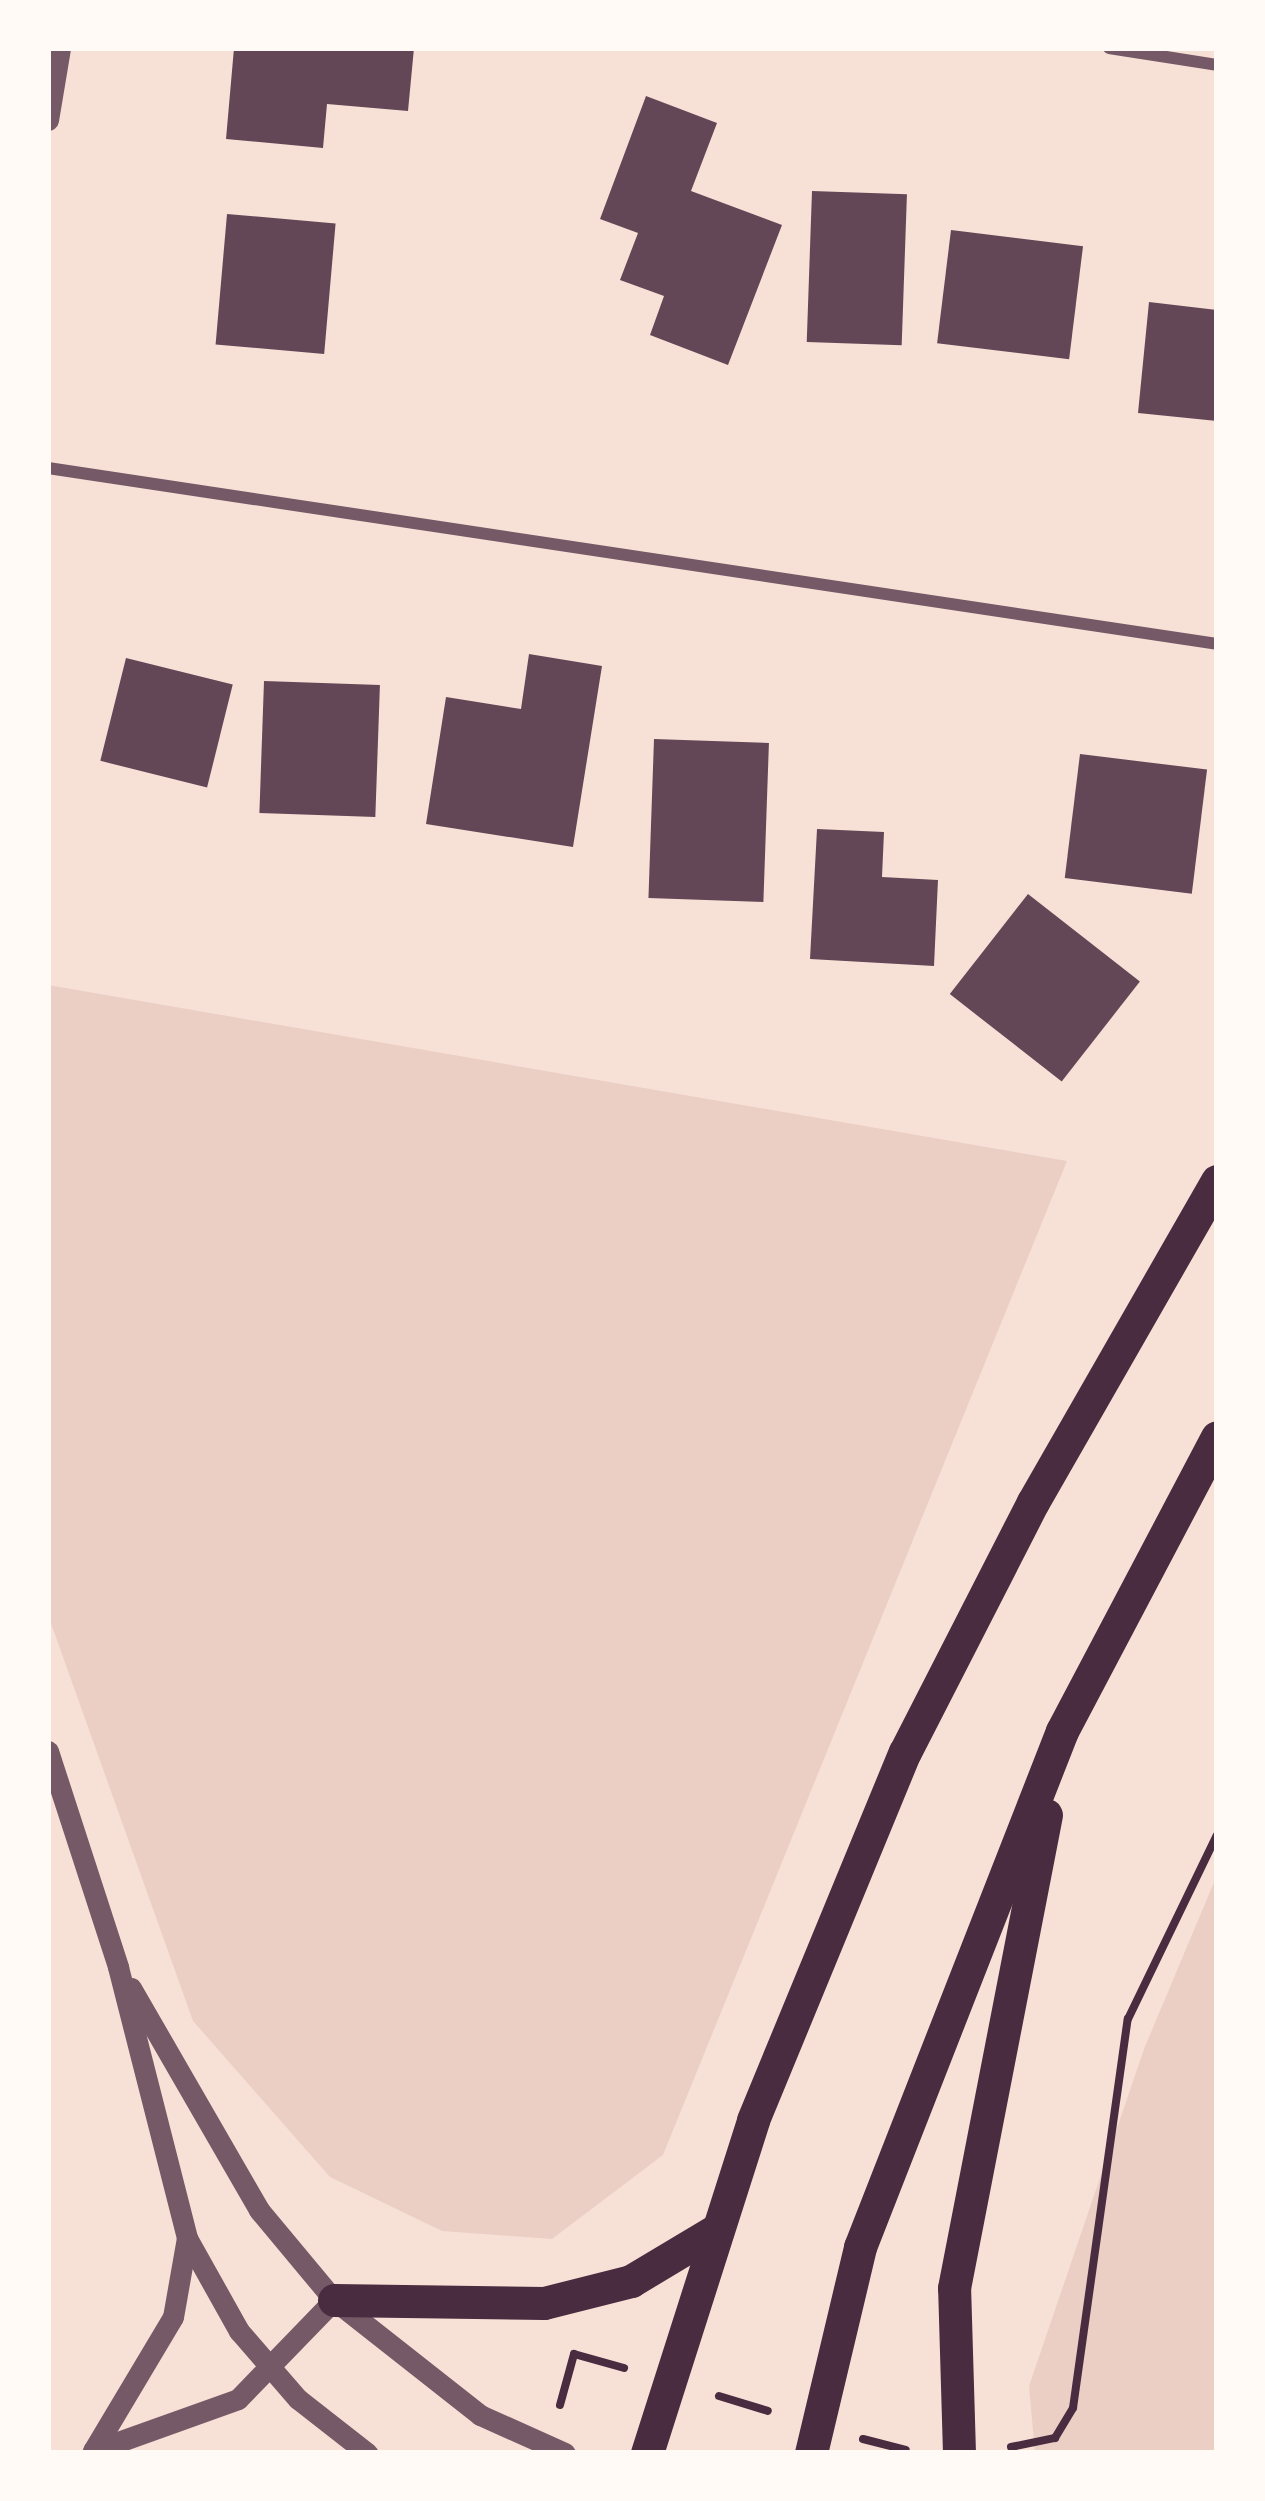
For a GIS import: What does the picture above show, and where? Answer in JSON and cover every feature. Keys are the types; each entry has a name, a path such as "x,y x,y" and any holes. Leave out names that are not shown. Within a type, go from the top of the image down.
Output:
{"highway":[{"path":"647,2453 712,2232 905,1752 1033,1502 1217,1181"},
{"path":"811,2453 860,2247 1062,1731 1217,1437"},
{"path":"959,2453 955,2288 1062,1731"},
{"path":"334,2300 544,2303 631,2281 712,2232"}],"street":[{"path":"48,120 60,48"},
{"path":"1109,48 1217,65"},
{"path":"48,468 1217,644"},
{"path":"48,1751 118,1967 187,2238 239,2331 270,2366 367,2453"},
{"path":"118,1967 259,2210 334,2300 480,2415 566,2453"},
{"path":"91,2452 173,2318 187,2238"},
{"path":"91,2452 238,2399 334,2300"}],"path":[{"path":"1006,2448 1055,2438 1073,2408 1128,2019 1217,1835"}],"shaded area":[{"path":"48,985 1067,1161 663,2155 552,2239 442,2231 330,2177 193,2021 48,1615"},
{"path":"1217,1875 1217,2453 1035,2453 1029,2386 1144,2049"}],"building":[{"path":"234,48 414,48 408,111 327,104 323,148 226,139"},
{"path":"646,96 717,123 691,191 782,225 728,365 650,335 664,296 620,280 638,233 600,219"},
{"path":"812,191 907,194 902,345 807,342"},
{"path":"227,214 336,223 324,354 216,345"},
{"path":"951,230 1083,246 1069,359 937,343"},
{"path":"1149,302 1217,310 1217,421 1138,413"},
{"path":"529,654 602,666 573,847 426,824 446,697 521,709"},
{"path":"126,658 233,685 207,787 100,761"},
{"path":"264,681 380,685 375,817 259,813"},
{"path":"654,739 769,743 763,902 648,898"},
{"path":"1080,754 1207,770 1192,894 1065,878"},
{"path":"817,829 884,832 882,877 938,880 934,966 810,959"},
{"path":"1028,894 1140,981 1062,1082 950,994"}]}
